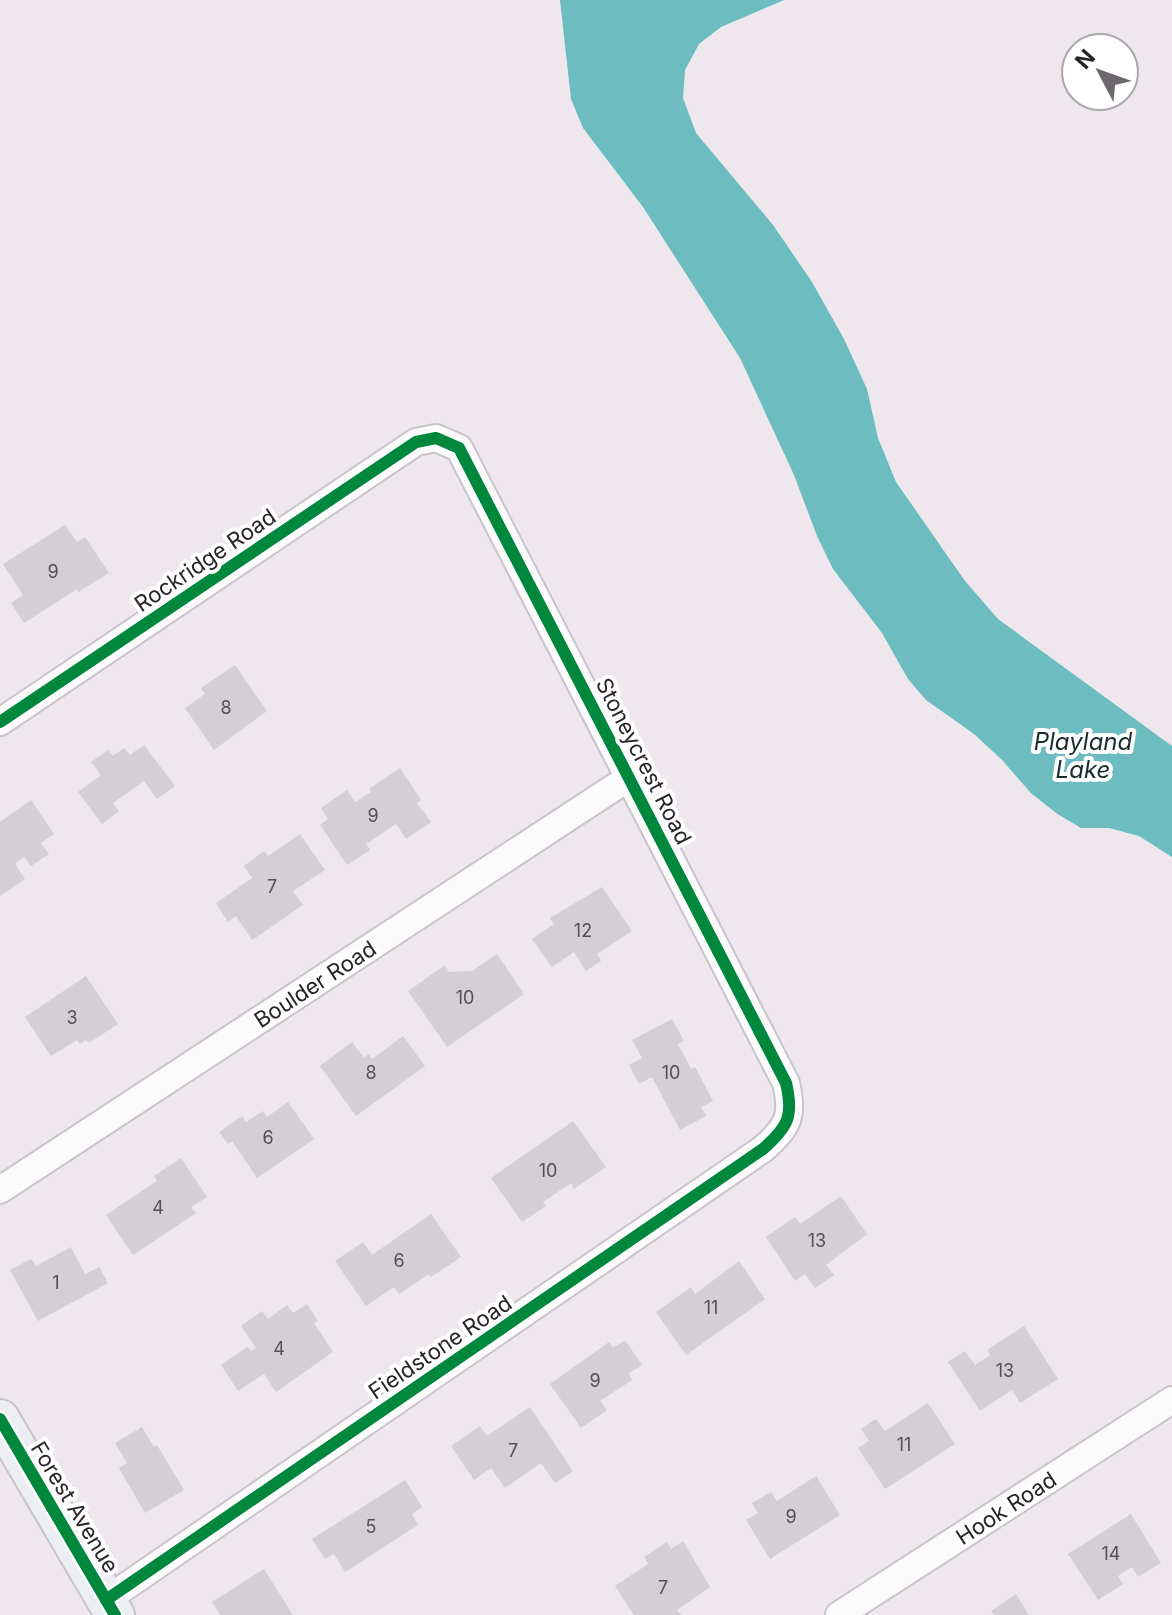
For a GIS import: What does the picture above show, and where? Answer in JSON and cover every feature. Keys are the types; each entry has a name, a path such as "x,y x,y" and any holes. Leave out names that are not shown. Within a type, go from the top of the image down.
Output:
{"street":[{"name":"Rockridge Road","path":"0,722 416,442 436,438"},
{"name":"Stoneycrest Road","path":"436,438 459,448 630,777 786,1083 791,1101 789,1119"},
{"name":"Boulder Road","path":"0,1190 630,777"},
{"name":"Fieldstone Road","path":"110,1607 763,1149 780,1135 789,1119"},
{"name":"Hook Road","path":"839,1615 1172,1400"},
{"name":"Forest Avenue","path":"0,1419 110,1607"}],"water":[{"name":"Playland Lake","path":"560,0 784,0 721,27 699,44 685,70 683,98 696,133 773,225 812,282 844,339 867,389 878,438 896,482 965,581 998,619 1172,746 1172,857 1139,836 1109,828 1081,828 1056,813 1031,793 974,734 926,700 908,679 882,633 833,569 740,358 643,207 583,128 571,99"}],"building":[{"path":"65,525 77,542 85,537 109,573 78,592 77,589 24,623 11,603 23,595 3,564"},
{"path":"235,665 267,711 214,750 185,708 205,694 201,688"},
{"path":"144,745 175,786 157,799 144,781 113,803 119,811 102,824 78,792 101,775 91,762 108,750 113,756 124,748 130,755"},
{"path":"400,768 421,800 417,803 431,822 406,839 396,824 366,844 370,850 347,865 320,825 328,819 321,808 347,790 355,802"},
{"path":"31,800 54,834 41,843 49,854 31,866 24,857 15,864 25,879 0,896 0,822"},
{"path":"300,834 325,870 293,891 303,905 252,940 236,916 228,922 216,903 252,878 244,866 264,851 268,856"},
{"path":"602,887 632,931 597,954 601,961 586,971 574,952 552,967 532,939 554,924 550,918"},
{"path":"497,954 524,994 447,1047 408,991 445,965 449,972 472,971"},
{"path":"86,976 118,1024 89,1043 86,1040 80,1044 77,1040 51,1056 25,1017"},
{"path":"672,1019 684,1041 678,1044 691,1069 695,1067 713,1101 701,1107 706,1116 680,1130 652,1077 639,1084 629,1065 642,1058 632,1040"},
{"path":"403,1036 425,1066 356,1116 320,1066 352,1042 364,1058 369,1054 372,1059"},
{"path":"288,1102 314,1139 257,1178 232,1141 228,1144 219,1132 242,1116 246,1122 263,1111 267,1117"},
{"path":"573,1121 606,1167 574,1189 571,1183 543,1202 546,1206 522,1222 491,1178"},
{"path":"181,1158 207,1197 191,1207 196,1213 133,1255 106,1215 157,1181 154,1176"},
{"path":"841,1196 867,1234 826,1265 834,1275 815,1288 805,1274 795,1281 766,1237 795,1217 800,1224"},
{"path":"431,1214 461,1257 399,1294 394,1287 366,1306 335,1261 363,1242 372,1255"},
{"path":"71,1247 85,1274 99,1267 108,1283 38,1321 10,1270 31,1259 36,1266"},
{"path":"739,1261 765,1299 686,1355 656,1312 691,1287 695,1294"},
{"path":"307,1304 318,1321 314,1323 333,1352 276,1392 264,1374 238,1391 221,1365 247,1347 251,1351 256,1348 241,1326 262,1311 268,1319 287,1305 293,1313"},
{"path":"1024,1326 1058,1379 1020,1403 1012,1390 980,1411 948,1362 965,1351 975,1365 990,1355 987,1350"},
{"path":"625,1340 642,1365 628,1374 632,1380 600,1401 607,1410 581,1428 550,1384 609,1342 613,1348"},
{"path":"928,1403 955,1444 885,1489 858,1448 869,1441 861,1429 876,1419 885,1431"},
{"path":"530,1407 573,1471 555,1483 541,1463 505,1488 491,1468 474,1480 451,1446 480,1426 487,1436"},
{"path":"142,1427 154,1447 157,1445 184,1490 145,1513 119,1468 127,1463 115,1443"},
{"path":"816,1476 840,1515 770,1559 746,1520 758,1513 752,1503 771,1492 777,1501"},
{"path":"405,1480 422,1507 412,1514 418,1525 345,1572 334,1554 325,1559 312,1539"},
{"path":"1131,1514 1161,1563 1138,1577 1132,1567 1118,1576 1123,1584 1098,1600 1068,1554"},
{"path":"683,1541 710,1587 677,1610 681,1615 634,1615 615,1586 648,1564 644,1557 667,1542 671,1549"},
{"path":"264,1569 293,1615 220,1615 212,1602"},
{"path":"1016,1594 1029,1615 994,1615 991,1611"}],"cycle path":[{"path":"0,722 416,442 436,438 459,448 786,1083 788,1094 787,1120 763,1149 106,1600"},
{"path":"0,1419 115,1615"}]}
